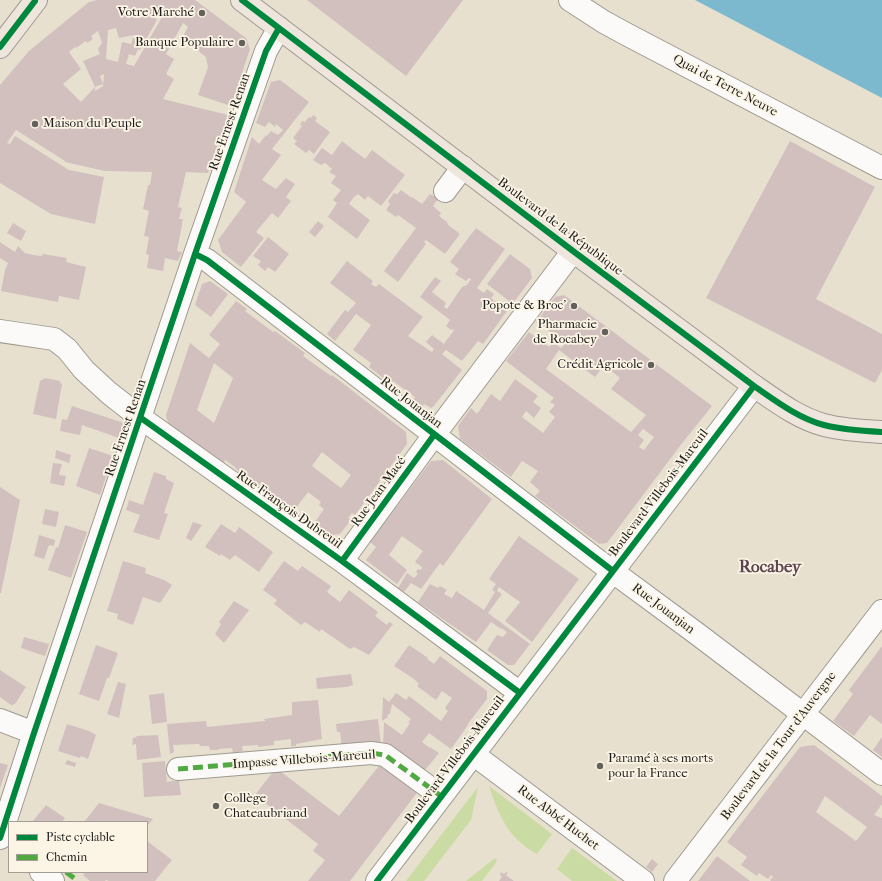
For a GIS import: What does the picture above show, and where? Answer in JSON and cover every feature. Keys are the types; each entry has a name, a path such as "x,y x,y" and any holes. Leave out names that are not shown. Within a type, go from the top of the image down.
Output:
{"main road":[{"path":"0,47 36,0"},
{"name":"Boulevard de la République","path":"242,0 754,386 796,414 823,425 847,430 882,432"}],"street":[{"name":"Quai de Terre Neuve","path":"570,0 626,34 882,168"},
{"name":"Rue Ernest Renan","path":"3,835 34,733 195,254 266,51 280,28"},
{"path":"445,191 463,167"},
{"name":"Rue Jean Macé","path":"342,561 434,435 573,251"},
{"name":"Rue Jouanjan","path":"195,254 206,260 434,435 882,774"},
{"name":"Rue François Dubreuil","path":"0,331 54,339 67,349 84,370 109,393 141,418 342,561 520,693"},
{"name":"Boulevard Villebois-Mareuil","path":"377,881 754,386"},
{"name":"Boulevard de la Tour d'Auvergne","path":"675,881 882,611"},
{"path":"0,720 34,733"},
{"name":"Impasse Villebois-Mareuil","path":"178,769 371,753 385,755 441,796"},
{"name":"Rue Abbé Huchet","path":"473,754 643,881"},
{"path":"42,873 53,881"}],"green space":[{"path":"489,786 552,834 537,854 519,841 506,825"},
{"path":"478,787 471,820 424,881 406,881"},
{"path":"572,848 617,881 572,881 557,869"},
{"path":"495,858 497,861 482,881 466,881"}],"water":[{"path":"695,0 882,0 882,98"}],"building":[{"path":"97,0 195,0 246,38 250,49 231,106 198,95 208,67 206,57 182,38 188,27 183,23 166,54 174,59 166,74 174,79 163,99 228,115 208,173 186,172 178,207 182,208 179,219 183,219 177,251 182,252 178,261 165,258 163,271 147,268 149,255 146,254 149,237 144,236 149,211 143,209 152,172 105,171 65,162 16,130 7,143 10,144 15,136 69,170 104,177 95,224 51,214 0,183 0,85 29,51 89,2","holes":["156,13 162,17 134,66 126,64 129,54 135,56 138,49 140,50 157,20 154,17","116,28 119,38 134,35 131,44 122,42 118,62 106,59 108,30","98,31 102,43 98,49 100,54 83,61 95,87 81,102 63,84 81,69 69,52 86,41 87,43 93,39 91,36","104,74 103,86 95,91 95,87 103,84 100,76"]},
{"path":"307,0 463,0 406,76"},
{"path":"280,80 309,102 272,149 281,155 262,180 276,189 286,178 295,184 286,197 291,201 278,218 272,213 256,232 264,238 241,267 222,252 218,240 246,202 234,192 252,137 259,144 271,131 278,135 283,130 276,124 275,127 269,122 265,127 256,123 271,82"},
{"path":"313,115 317,118 315,121 330,132 314,154 309,150 306,153 294,144 297,141 293,138 302,126 300,125 302,121 305,122"},
{"path":"342,141 365,159 372,150 405,175 381,206 368,196 365,200 358,194 354,197 349,204 370,220 357,239 328,217 337,203 333,200 341,190 331,183 336,176 329,172 332,169 325,163 321,165 313,160 322,148 332,155"},
{"path":"790,141 875,187 816,299 882,334 882,370 875,383 706,298"},
{"path":"401,190 422,204 430,194 438,199 433,206 441,213 439,216 460,234 445,254 426,240 424,242 426,244 398,282 384,271 416,228 398,215 396,217 386,210 390,204 388,201 394,193 397,194"},
{"path":"318,221 324,226 315,237 309,232"},
{"path":"13,223 26,231 21,241 7,233"},
{"path":"476,228 505,249 477,288 484,293 487,289 494,294 491,298 507,311 483,344 478,341 462,361 446,350 442,354 462,370 433,407 431,408 424,404 423,406 413,400 415,397 393,381 391,384 369,367 371,363 353,350 371,325 356,314 335,341 327,334 345,310 348,312 356,303 330,283 347,261 373,281 371,284 376,287 379,284 423,317 408,336 432,352 434,349 426,342 432,335 444,344 454,330 451,330 446,326 450,320 420,297 435,277 441,281 432,292 446,303 444,307 447,309 462,287 467,285 471,279 469,278 466,281 455,274 459,269 450,262"},
{"path":"268,237 289,254 275,272 268,267 265,271 258,265 261,261 253,256"},
{"path":"0,242 15,252 18,246 25,253 67,258 66,262 86,267 79,300 59,296 58,302 1,291 5,270 8,263 0,258"},
{"path":"510,254 530,269 532,278 511,306 507,303 509,301 487,284"},
{"path":"210,281 228,294 211,317 195,305 202,284"},
{"path":"564,295 712,406 607,543 599,544 535,496 540,491 530,482 538,471 522,461 511,477 460,439 458,426 471,408 477,414 491,394 500,401 515,379 538,396 533,402 541,408 534,418 526,411 522,417 543,433 555,417 549,412 555,405 550,402 554,398 506,361 529,332 549,347 553,342 561,348 565,344 537,321 555,297","holes":["559,350 595,377 604,365 620,378 611,389 646,415 631,432 546,369","643,429 654,437 644,450 639,447 644,440 638,435"]},
{"path":"236,301 247,309 245,311 305,353 303,356 331,376 332,375 406,432 407,444 355,515 352,513 348,518 351,520 340,534 326,536 312,526 324,509 319,505 321,502 308,492 293,512 267,493 268,490 258,484 250,482 242,476 235,467 225,460 224,463 168,423 166,415 190,343 209,358 220,344 209,335","holes":["214,363 233,378 214,423 197,410","322,452 351,475 341,488 312,466"]},
{"path":"45,378 60,381 62,384 56,419 33,414 40,381"},
{"path":"72,406 124,423 119,438 82,425 80,435 60,431 62,419 67,420"},
{"path":"89,448 113,456 100,495 76,486"},
{"path":"56,450 71,455 69,463 55,458"},
{"path":"443,460 492,499 443,566 440,563 421,589 411,583 404,592 398,588 407,573 414,578 418,574 416,572 418,569 421,570 422,567 415,562 423,551 402,536 389,555 407,570 397,584 366,560 376,547 370,542 431,461"},
{"path":"53,463 62,464 59,475 66,476 64,486 50,483"},
{"path":"154,472 166,476 166,479 174,483 164,513 168,514 159,540 133,532 140,515 126,510 129,500 143,505"},
{"path":"0,487 20,500 1,593 0,593"},
{"path":"45,509 59,512 56,527 42,524"},
{"path":"193,522 202,525 191,541 186,538"},
{"path":"221,524 235,533 239,527 273,552 259,572 235,555 230,560 205,547"},
{"path":"65,525 87,532 71,578 48,570 56,547 58,548"},
{"path":"39,535 55,540 54,546 49,545 44,559 34,556"},
{"path":"519,536 579,579 532,642 505,621 520,602 499,587 497,591 502,594 488,613 530,644 514,665 508,665 487,650 497,635 503,637 507,632 491,622 476,642 418,602 430,584 438,588 440,586 447,590 444,594 452,598 456,591 484,610 495,592 492,590 496,584 489,579"},
{"path":"123,561 146,568 145,573 164,580 172,585 160,603 143,597 133,625 117,619 118,614 107,611"},
{"path":"284,561 298,571 302,566 331,586 327,592 340,602 349,590 378,612 375,616 387,625 389,622 393,624 369,655 354,647 350,649 321,629 320,632 305,622 301,625 274,604 277,600 263,590"},
{"path":"234,601 249,610 224,643 215,634 221,624 219,622"},
{"path":"24,637 49,644 45,656 21,648"},
{"path":"96,645 118,653 99,701 79,694"},
{"path":"409,645 434,664 440,656 487,691 487,699 451,749 429,733 422,742 439,753 421,775 383,747 384,722 402,735 411,719 392,704 390,714 387,715 388,717 382,721 383,697 389,702 396,693 406,700 409,696 441,721 448,711 445,708 452,698 442,691 436,700 417,686 419,684 414,679 394,666"},
{"path":"882,646 882,724 870,715 854,736 833,721 853,694 849,690"},
{"path":"0,670 26,687 15,704 11,705 0,697"},
{"path":"351,674 353,685 347,687 317,689 316,678"},
{"path":"118,682 126,684 119,718 107,714"},
{"path":"164,693 167,722 152,724 149,695"},
{"path":"318,700 322,739 296,744 296,746 291,746 291,739 274,741 274,745 258,747 258,745 242,746 243,751 233,753 232,748 210,750 209,746 200,746 199,744 173,745 174,752 170,754 167,724 206,721 207,727 265,721 264,719 292,715 292,702"},
{"path":"378,719 381,745 342,748 340,732 337,732 336,724"},
{"path":"67,724 89,731 96,735 88,759 58,751"},
{"path":"158,735 161,757 137,760 136,744 132,745 133,738 137,737 136,736"},
{"path":"882,737 882,757 873,750"},
{"path":"814,745 882,796 882,804 874,815 882,818 882,881 771,881 770,880 773,877 771,875 768,879 759,873 757,876 741,865 747,857 727,842 800,747","holes":["825,796 867,827 856,841 816,812"]},
{"path":"67,760 76,763 75,767 65,764"},
{"path":"165,761 167,782 179,780 181,795 144,797 142,763"},
{"path":"382,762 419,790 350,881 308,881 325,860 313,851 318,844 255,795 276,768 339,816"},
{"path":"0,763 8,765 0,788"},
{"path":"99,803 153,819 148,825 148,821 85,821"},
{"path":"46,805 65,818 63,821 33,821"},
{"path":"148,842 172,860 155,881 90,881 83,875 85,873 148,873"},
{"path":"717,856 750,881 698,881"},
{"path":"652,859 658,864 652,872 646,867"},
{"path":"501,872 504,874 506,872 508,873 506,875 514,881 499,881 502,876 500,875"}],"marked path":[{"path":"178,769 371,753 385,755 441,796"},
{"path":"67,873 78,881"}],"cycle path":[{"path":"242,0 754,386 796,414 814,422 831,427 882,432"},
{"path":"0,47 35,1"},
{"path":"0,838 195,254 266,51 279,28"},
{"path":"195,254 207,260 613,571"},
{"path":"377,881 754,386"},
{"path":"141,418 342,561 520,693"},
{"path":"342,561 434,435"}],"place":[{"name":"Votre Marché","path":"202,13"},
{"name":"Banque Populaire","path":"242,43"},
{"name":"Maison du Peuple","path":"35,124"},
{"name":"Popote & Broc’","path":"574,306"},
{"name":"Pharmacie de Rocabey","path":"605,332"},
{"name":"Crédit Agricole","path":"651,365"},
{"name":"Paramé à ses morts pour la France","path":"600,766"},
{"name":"Collège Chateaubriand","path":"216,806"}],"district":[{"name":"Rocabey","path":"770,568"}]}
